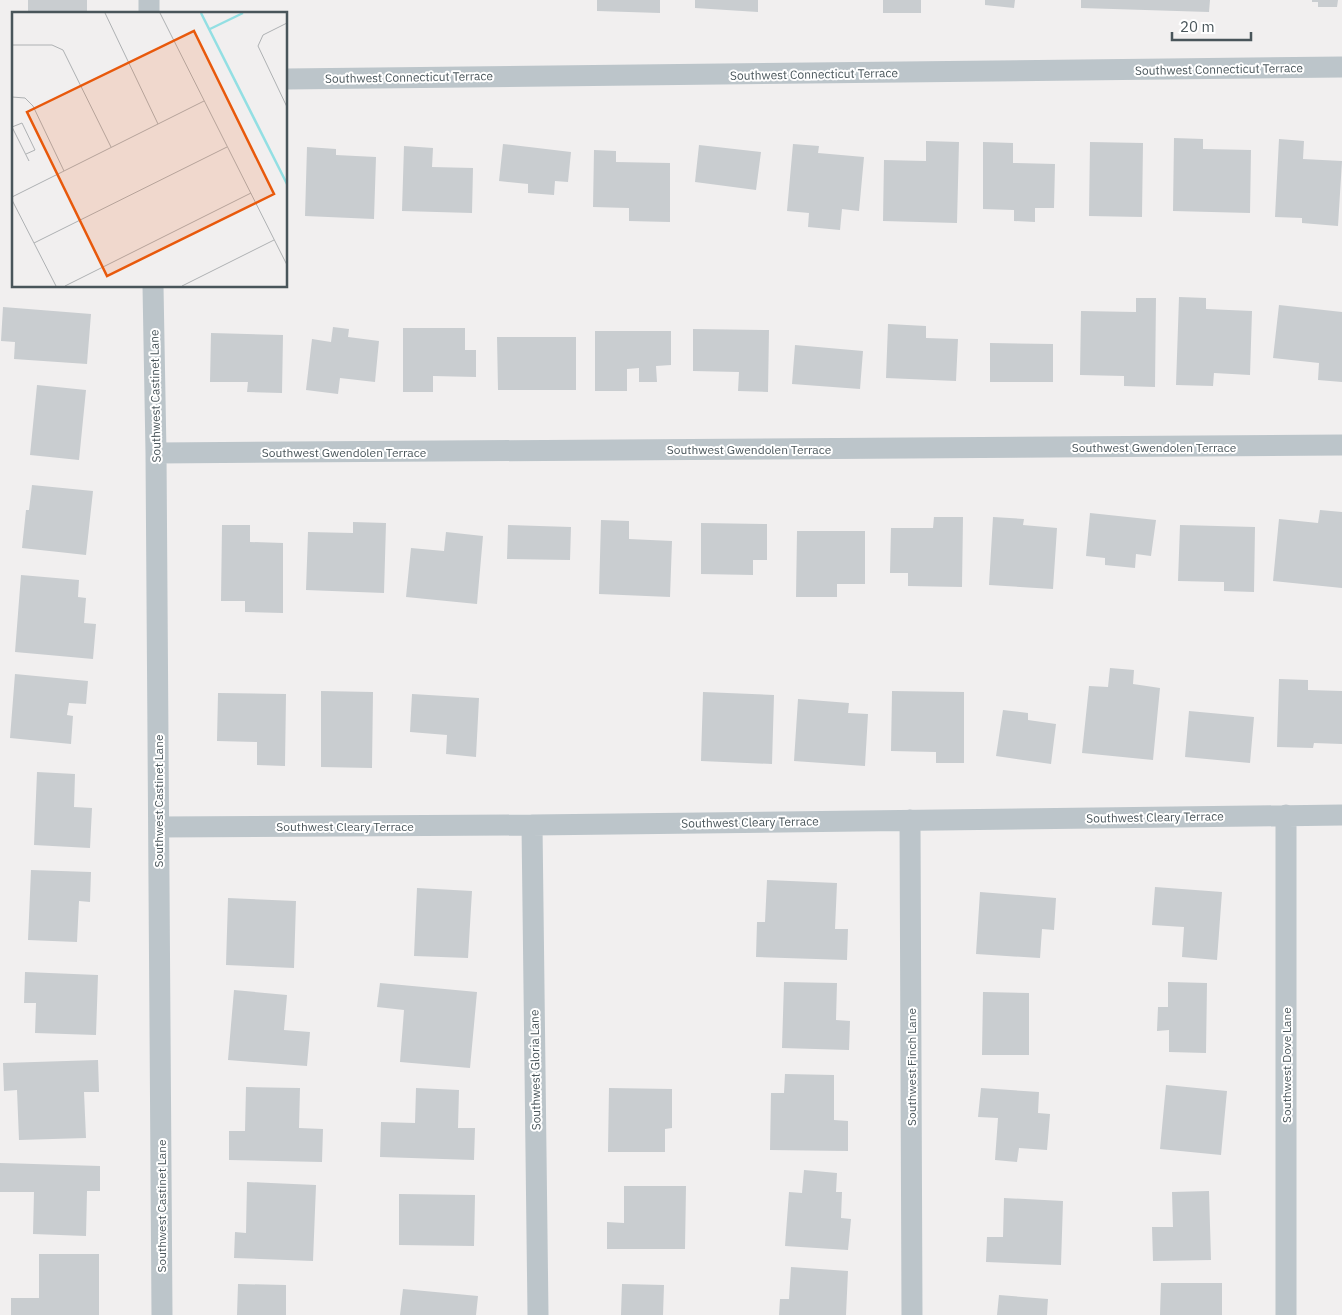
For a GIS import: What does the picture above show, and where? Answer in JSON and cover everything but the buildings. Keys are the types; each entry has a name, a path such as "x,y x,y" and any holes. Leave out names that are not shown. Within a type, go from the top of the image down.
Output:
{"street":[{"name":"Southwest Connecticut Terrace","path":"288,78 1342,67"},
{"name":"Southwest Castinet Lane","path":"153,288 156,453 162,1315"},
{"name":"Southwest Gwendolen Terrace","path":"156,453 1342,445"},
{"name":"Southwest Dove Lane","path":"1286,815 1286,1315"},
{"name":"Southwest Cleary Terrace","path":"158,827 532,825 1342,815"},
{"name":"Southwest Finch Lane","path":"910,820 912,1315"},
{"name":"Southwest Gloria Lane","path":"532,825 538,1315"}]}
